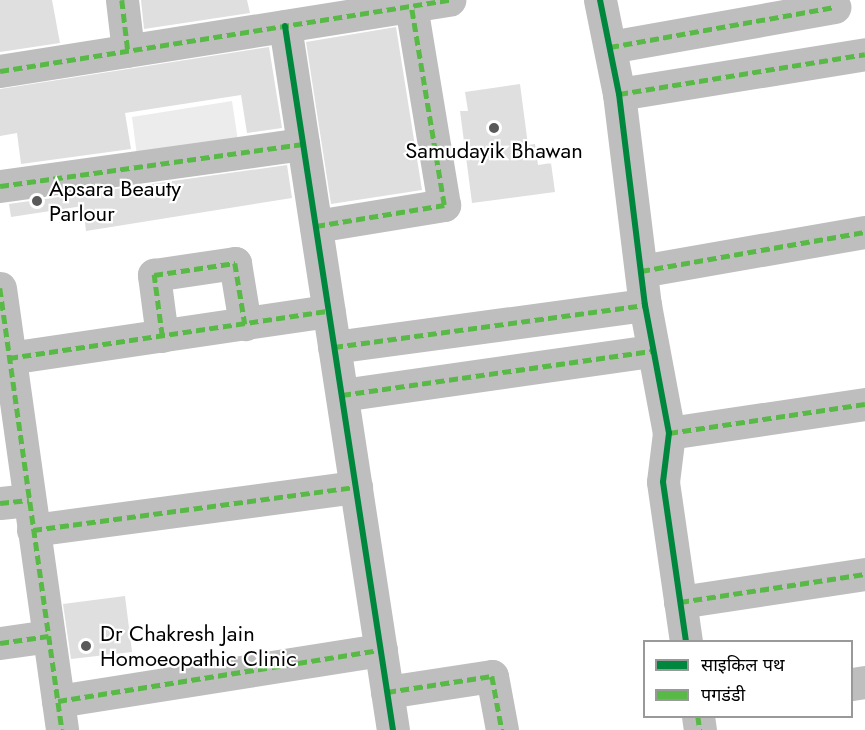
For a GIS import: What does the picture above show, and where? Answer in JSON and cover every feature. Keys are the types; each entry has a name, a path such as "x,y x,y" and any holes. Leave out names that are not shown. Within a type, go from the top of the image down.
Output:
{"street":[{"path":"122,0 129,51"},
{"path":"0,71 449,0"},
{"path":"600,0 619,94 645,305 669,433 663,482 686,640"},
{"path":"316,226 444,204 411,6"},
{"path":"610,47 834,7"},
{"path":"285,26 393,730"},
{"path":"619,94 865,54"},
{"path":"0,186 303,144"},
{"path":"641,271 865,232"},
{"path":"162,336 154,275 235,262 245,324"},
{"path":"0,288 21,511 48,636 60,715 381,650"},
{"path":"334,347 645,305"},
{"path":"5,338 162,336 329,311"},
{"path":"342,395 653,351"},
{"path":"669,433 865,404"},
{"path":"21,511 356,487"},
{"path":"680,602 865,574"},
{"path":"0,643 48,636"},
{"path":"387,692 492,676 502,730"}],"shaded area":[{"path":"232,101 238,141 137,156 132,117"}],"building":[{"path":"0,0 52,0 60,43 0,52"},
{"path":"141,0 247,0 250,13 144,29"},
{"path":"396,27 422,190 331,204 306,42"},
{"path":"269,47 282,128 247,133 241,95 125,113 131,149 21,164 17,133 0,136 0,89"},
{"name":"Samudayik Bhawan","path":"520,84 528,145 535,144 538,165 551,163 555,192 472,203 460,111 468,111 465,92"},
{"path":"287,165 292,198 86,231 83,206 11,217 9,204"},
{"path":"125,596 132,652 71,659 63,604"}],"marked path":[{"path":"122,0 128,51"},
{"path":"0,71 449,0"},
{"path":"316,226 444,205 411,6"},
{"path":"610,47 834,7"},
{"path":"619,94 865,54"},
{"path":"0,186 303,144"},
{"path":"641,271 865,232"},
{"path":"162,336 154,275 235,263 245,324"},
{"path":"0,288 62,730"},
{"path":"334,347 645,305"},
{"path":"9,358 329,311"},
{"path":"342,395 653,351"},
{"path":"669,433 865,404"},
{"path":"33,530 356,487"},
{"path":"0,503 29,500"},
{"path":"680,602 865,574"},
{"path":"0,643 49,636"},
{"path":"58,701 381,650"},
{"path":"387,692 492,676 502,730"},
{"path":"698,718 700,730"}],"cycle path":[{"path":"600,0 619,94 645,305 669,433 663,482 686,640"},
{"path":"285,26 393,730"}],"place":[{"name":"Samudayik Bhawan","path":"494,128"},
{"name":"Apsara Beauty Parlour","path":"37,201"},
{"name":"Dr Chakresh Jain Homoeopathic Clinic","path":"86,646"}]}
